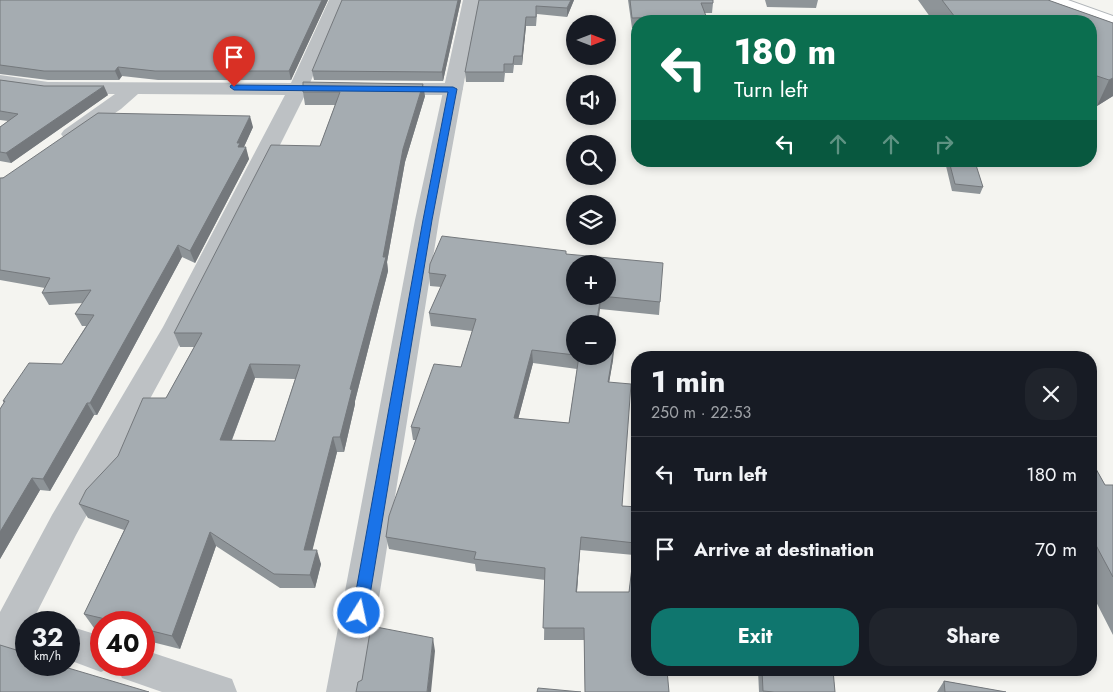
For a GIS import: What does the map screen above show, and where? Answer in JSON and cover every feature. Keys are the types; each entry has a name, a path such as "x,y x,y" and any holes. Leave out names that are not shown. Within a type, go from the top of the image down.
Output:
{"main road":[{"path":"1053,0 1094,15"},
{"path":"1089,0 1113,9"},
{"path":"1097,16 1113,22"}],"street":[{"path":"10,630 64,525 176,327 298,89 337,0"},
{"path":"346,692 427,220 470,0"},
{"path":"0,81 48,88 327,89"},
{"path":"56,144 114,106 134,88"},
{"path":"366,89 453,89"},
{"path":"155,672 218,692"}],"building":[{"path":"0,0 322,0 289,71 155,71 118,67 115,71 44,71 0,65"},
{"path":"342,0 458,0 442,72 312,71"},
{"path":"479,0 571,0 567,8 536,6 536,17 526,17 522,56 514,56 513,64 504,64 504,72 465,72"},
{"path":"630,0 713,0 713,3 701,3 706,15 632,15"},
{"path":"942,0 1048,0 1090,15 953,15"},
{"path":"1097,17 1113,23 1113,78 1109,80 1097,76"},
{"path":"0,80 44,86 104,86 6,153 0,152 0,127 18,114 0,111"},
{"path":"303,82 423,84 403,149 383,257 386,257 350,389 352,390 340,437 333,437 304,550 317,550 310,575 274,574 210,532 172,636 155,632 155,611 90,611 90,615 84,614 129,521 79,504 86,490 118,456 143,398 166,398 202,333 174,333 271,145 320,146 340,92 303,92","holes":["250,364 300,365 275,441 220,440"]},
{"path":"98,113 250,116 237,143 240,143 238,147 246,147 190,251 178,245 90,403 87,403 43,479 32,478 0,532 0,409 5,401 3,401 29,363 62,364 94,315 75,314 91,290 42,293 50,278 0,270 0,178 3,178"},
{"path":"951,167 977,167 983,187 955,184"},
{"path":"442,236 566,251 566,254 577,255 566,255 566,305 599,305 598,315 566,315 566,354 532,350 514,418 569,423 578,365 611,365 608,382 631,384 622,506 631,507 631,543 581,537 576,592 629,592 631,576 631,676 668,676 669,692 585,692 584,628 543,628 545,568 474,559 476,552 386,537 389,516 420,428 411,427 434,364 461,367 476,319 429,313 446,275 429,273 430,264"},
{"path":"616,259 663,263 660,302 616,298"},
{"path":"1097,471 1105,485 1113,485 1113,577 1097,547"},
{"path":"371,626 433,638 427,692 356,692 358,682 362,680"},
{"path":"0,645 15,650 15,676 80,676 80,672 149,692 0,692"},
{"path":"762,676 834,676 835,692 763,691"},
{"path":"944,681 1006,692 945,692"},
{"path":"538,688 581,692 537,692"}],"route":[{"path":"234,87 453,89 427,220 359,613"}]}
